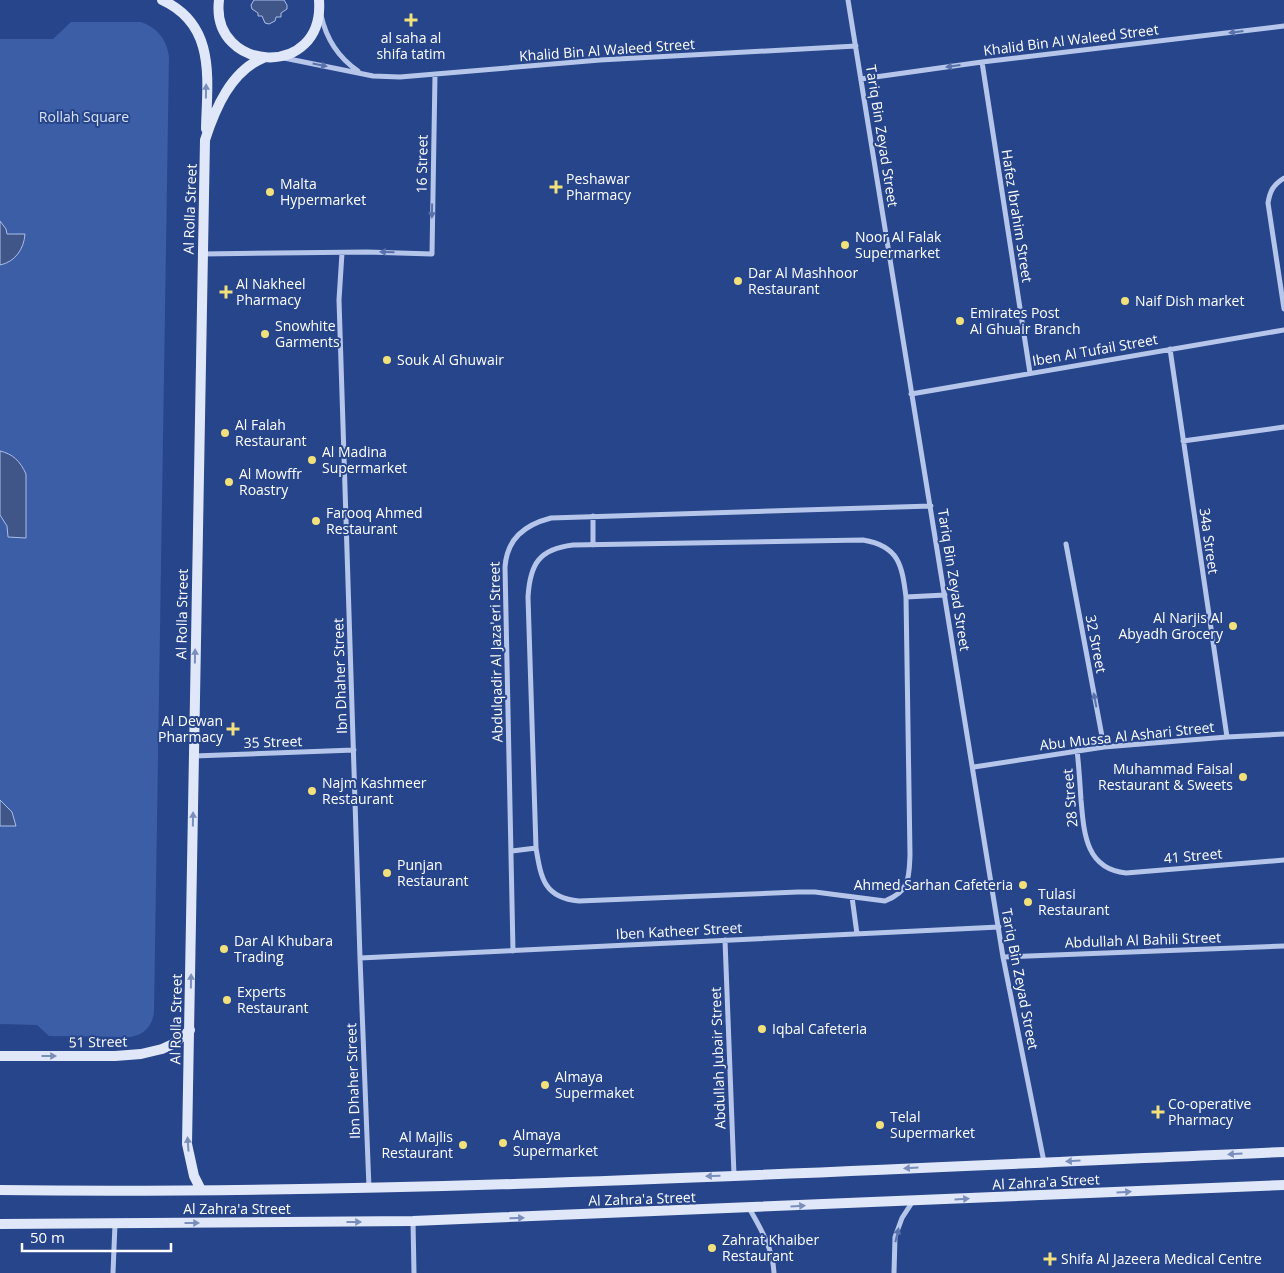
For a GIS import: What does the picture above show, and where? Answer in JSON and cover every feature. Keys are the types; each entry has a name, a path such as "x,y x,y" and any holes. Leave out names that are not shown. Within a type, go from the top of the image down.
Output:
{"main road":[{"path":"162,0 179,10 188,20 196,30 204,49 207,69 205,140"},
{"path":"219,0 220,22 227,36 236,47 249,54 263,58 280,58 303,46 314,31 320,12 319,0"},
{"name":"Al Rolla Street","path":"201,1190 194,1176 187,1144 205,140 215,111 230,85 250,63 263,58"},
{"name":"51 Street","path":"0,1056 114,1056 141,1054 162,1049 190,1030"},
{"name":"Al Zahra'a Street","path":"0,1190 201,1190 491,1185 1284,1152"},
{"name":"Al Zahra'a Street","path":"1,1225 413,1222 1284,1185"},
{"path":"0,1196 13,1190"}],"street":[{"name":"Tariq Bin Zeyad Street","path":"848,0 911,394 974,767 1003,956 1044,1162"},
{"path":"320,12 326,33 333,45 350,65 360,73"},
{"name":"Khalid Bin Al Waleed Street","path":"861,79 982,62 1284,26"},
{"name":"Khalid Bin Al Waleed Street","path":"280,58 360,73 387,76 435,75 600,60 856,46"},
{"name":"Hafez Ibrahim Street","path":"982,62 1030,373"},
{"name":"16 Street","path":"342,253 432,254 435,75"},
{"path":"1284,178 1275,183 1270,192 1268,203 1284,309"},
{"path":"202,254 342,253"},
{"name":"Ibn Dhaher Street","path":"342,253 339,300 369,1188"},
{"name":"Iben Al Tufail Street","path":"911,394 1284,330"},
{"name":"34a Street","path":"1170,349 1227,737"},
{"path":"1183,441 1284,427"},
{"name":"Abdulqadir Al Jaza'eri Street","path":"514,951 504,567 510,544 519,534 541,520 551,518 931,506"},
{"path":"593,516 593,545"},
{"path":"863,540 876,542 888,548 903,569 906,597 910,855 908,880 904,890 886,902 815,892 588,900 565,900 553,894 544,883 536,848 529,582 533,567 543,555 557,547 593,545 863,540"},
{"name":"32 Street","path":"1066,544 1104,748"},
{"path":"906,597 945,595"},
{"name":"Abu Mussa Al Ashari Street","path":"974,767 1078,750 1284,734"},
{"name":"35 Street","path":"193,756 354,750"},
{"name":"28 Street","path":"1078,750 1083,824 1086,840 1097,860 1105,868"},
{"path":"512,851 536,848"},
{"name":"41 Street","path":"1105,868 1126,873 1284,860"},
{"path":"852,897 857,934"},
{"name":"Iben Katheer Street","path":"360,958 999,927"},
{"name":"Abdullah Jubair Street","path":"725,940 734,1175"},
{"name":"Abdullah Al Bahili Street","path":"1003,956 1284,946"},
{"path":"894,1273 895,1237 902,1218 913,1201"},
{"path":"750,1208 769,1246 774,1273"},
{"path":"413,1222 414,1273"},
{"path":"113,1273 115,1224"}],"green space":[{"name":"Rollah Square","path":"71,22 141,22 147,24 157,31 163,39 169,56 154,1011 152,1021 147,1029 140,1034 130,1037 49,1036 37,1025 0,1024 0,39 53,39"}],"shaded area":[{"path":"254,0 284,0 287,9 281,13 281,17 276,17 275,21 269,24 265,23 262,16 258,16 258,13 252,9 251,5"},
{"path":"0,221 7,234 25,234 23,245 18,254 10,261 0,265"},
{"path":"0,451 16,459 26,474 26,538 8,537 7,526 0,515"},
{"path":"0,800 12,812 16,826 0,826"}],"place":[{"name":"al saha al shifa tatim","path":"411,20"},
{"name":"Peshawar Pharmacy","path":"556,187"},
{"name":"Malta Hypermarket","path":"270,192"},
{"name":"Noor Al Falak Supermarket","path":"845,245"},
{"name":"Dar Al Mashhoor Restaurant","path":"738,281"},
{"name":"Al Nakheel Pharmacy","path":"226,292"},
{"name":"Naif Dish market","path":"1125,301"},
{"name":"Emirates Post Al Ghuair Branch","path":"960,321"},
{"name":"Snowhite Garments","path":"265,334"},
{"name":"Souk Al Ghuwair","path":"387,360"},
{"name":"Al Falah Restaurant","path":"225,433"},
{"name":"Al Madina Supermarket","path":"312,460"},
{"name":"Al Mowffr Roastry","path":"229,482"},
{"name":"Farooq Ahmed Restaurant","path":"316,521"},
{"name":"Al Narjis Al Abyadh Grocery","path":"1233,626"},
{"name":"Al Dewan Pharmacy","path":"233,729"},
{"name":"Muhammad Faisal Restaurant & Sweets","path":"1243,777"},
{"name":"Najm Kashmeer Restaurant","path":"312,791"},
{"name":"Punjan Restaurant","path":"387,873"},
{"name":"Ahmed Sarhan Cafeteria","path":"1023,885"},
{"name":"Tulasi Restaurant","path":"1028,902"},
{"name":"Dar Al Khubara Trading","path":"224,949"},
{"name":"Experts Restaurant","path":"227,1000"},
{"name":"Iqbal Cafeteria","path":"762,1029"},
{"name":"Almaya Supermaket","path":"545,1085"},
{"name":"Co-operative Pharmacy","path":"1158,1112"},
{"name":"Telal Supermarket","path":"880,1125"},
{"name":"Almaya Supermarket","path":"503,1143"},
{"name":"Al Majlis Restaurant","path":"463,1145"},
{"name":"Zahrat Khaiber Restaurant","path":"712,1248"},
{"name":"Shifa Al Jazeera Medical Centre","path":"1050,1259"}]}
